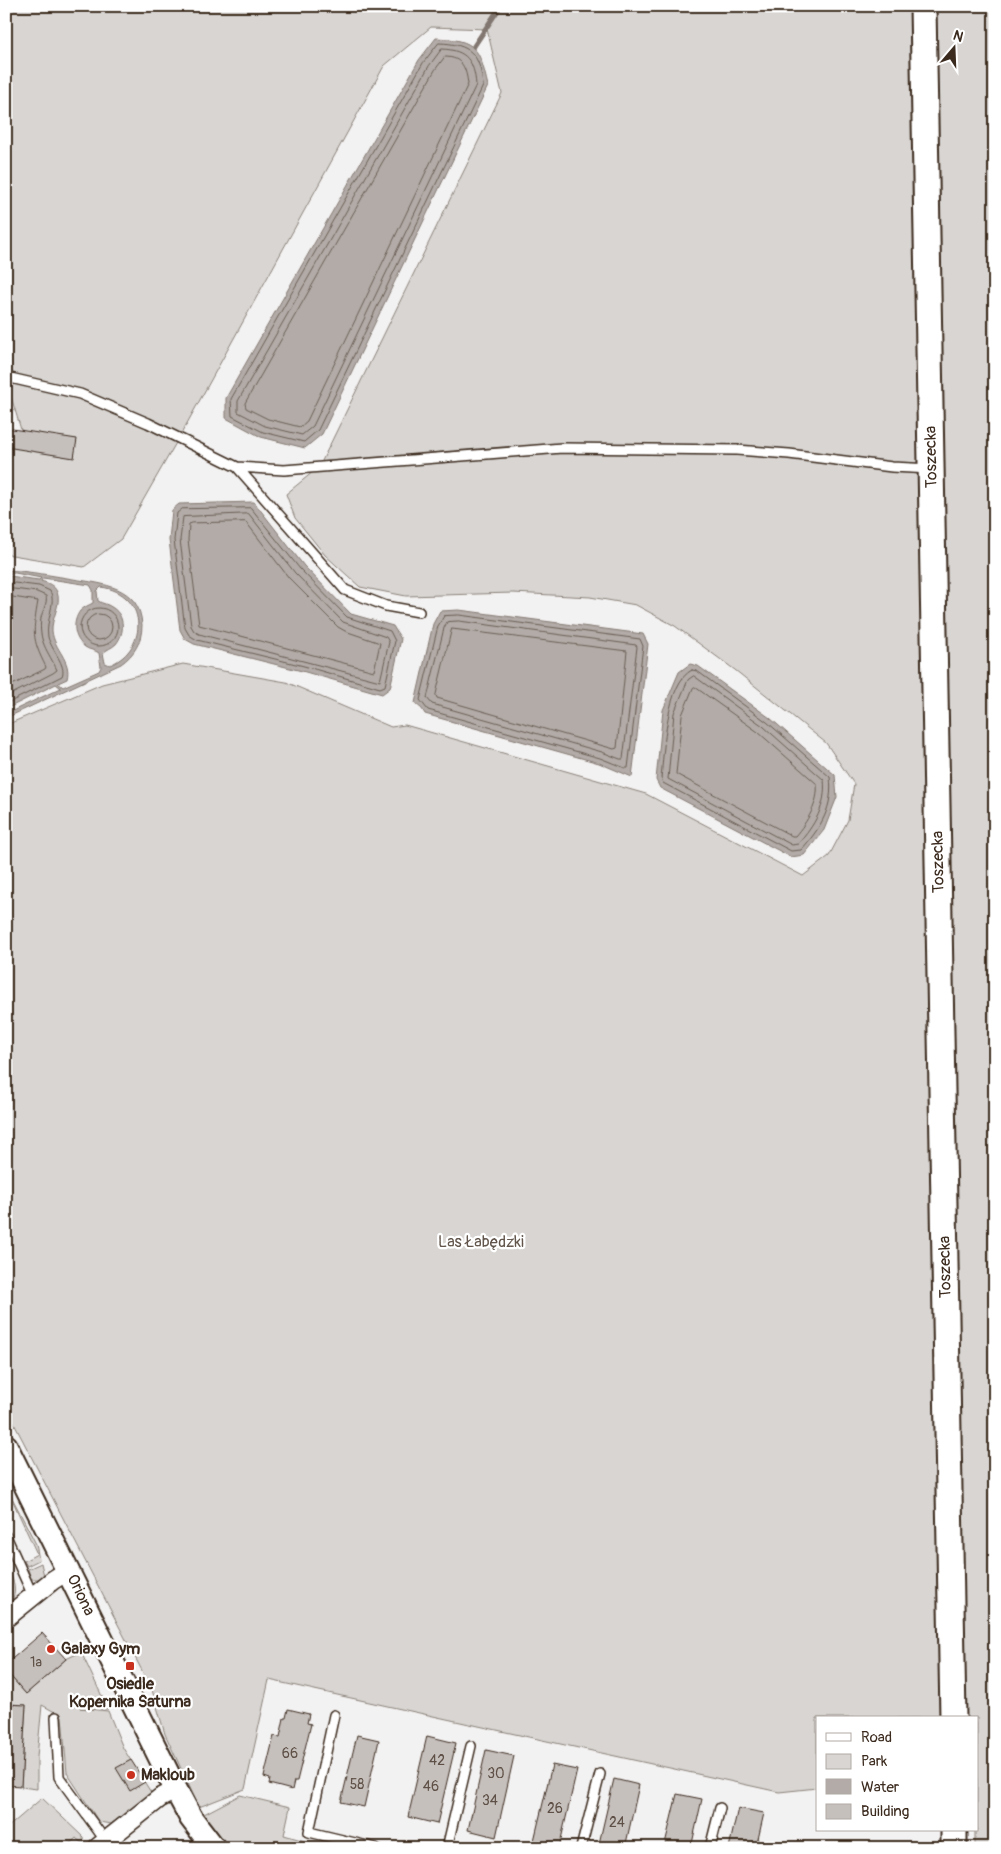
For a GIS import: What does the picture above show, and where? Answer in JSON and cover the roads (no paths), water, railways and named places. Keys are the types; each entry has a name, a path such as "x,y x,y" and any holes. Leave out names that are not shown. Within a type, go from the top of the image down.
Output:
{"main road":[{"name":"Toszecka","path":"923,6 953,1716"},
{"path":"954,1832 954,1848"}],"street":[{"name":"Oriona","path":"6,1446 69,1570 176,1790 191,1818 214,1848"},
{"path":"6,1618 53,1580 69,1570"},
{"path":"101,1844 160,1798 176,1790"}],"lane":[{"path":"6,377 80,394 148,423 237,467 284,470 562,448 737,450 789,454 892,467 931,469"},
{"path":"237,467 344,590 386,606 419,612"},
{"path":"6,1536 33,1596"},
{"path":"334,1715 309,1832 360,1846 376,1848"},
{"path":"56,1717 59,1777 101,1844"},
{"path":"447,1848 471,1746"},
{"path":"581,1848 600,1774"},
{"path":"710,1848 720,1808"}],"water":[{"path":"436,38 460,41 474,48 482,63 488,86 322,434 305,448 261,437 226,418 226,398 419,60"},
{"path":"254,502 304,566 351,614 393,626 401,639 390,688 382,694 302,671 194,644 185,639 180,630 169,540 172,510 179,504"},
{"path":"6,570 33,573 107,585 118,589 135,602 140,612 142,631 136,648 121,664 6,718 6,714 61,688 56,684 6,709 6,578 9,576 39,580 41,578 15,573 6,574","holes":["43,578 90,585 93,590 93,603 85,607 77,615 75,630 81,643 99,653 101,667 99,671 63,687 58,683 67,679 67,666 53,638 52,631 58,597 56,590 52,586 41,581","101,587 116,591 127,599 135,610 138,622 137,634 132,646 123,657 110,665 105,663 103,653 119,640 122,620 117,611 98,601 97,591"]},
{"path":"459,610 643,634 648,644 632,777 599,763 425,714 415,703 433,624 440,611"},
{"path":"690,664 698,666 770,718 835,775 837,797 824,830 804,855 791,857 660,788 656,780 663,710 679,672"}],"waterway":[{"path":"474,46 500,7 503,6"}],"place":[{"name":"Galaxy Gym","path":"51,1649"},
{"name":"Osiedle Kopernika Saturna","path":"130,1666"},
{"name":"Makloub","path":"131,1775"}],"park label":[{"name":"Las Łabędzki","path":"481,1242"}]}
